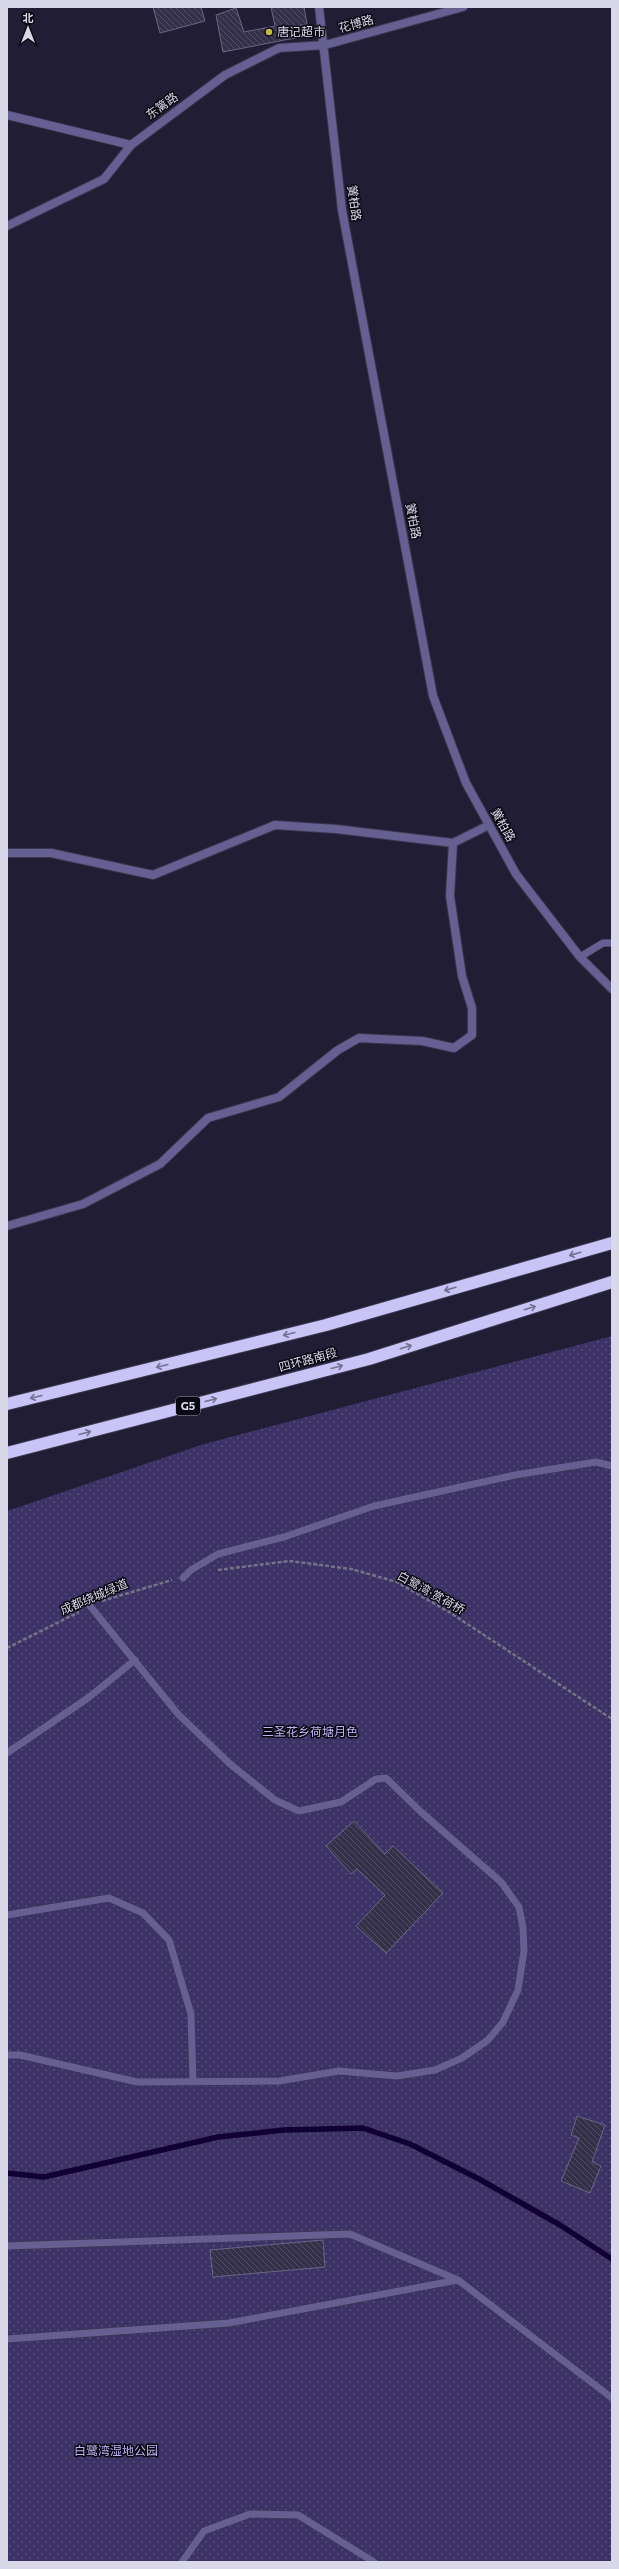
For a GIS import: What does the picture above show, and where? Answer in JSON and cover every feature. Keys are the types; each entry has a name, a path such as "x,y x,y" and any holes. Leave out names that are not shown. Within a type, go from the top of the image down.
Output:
{"highway":[{"path":"7,1404 326,1324 612,1243"},
{"name":"四环路南段","path":"7,1455 61,1439 369,1359 612,1282"}],"street":[{"name":"黉柏路","path":"319,7 325,45 342,210 433,696 466,783 516,874 580,957 612,989"},
{"name":"花博路","path":"325,45 462,7"},
{"name":"东篱路","path":"7,226 104,179 130,145 232,71 279,48 325,45"},
{"path":"7,115 130,145"},
{"path":"7,852 51,853 152,875 275,825 336,829 453,843 489,825"},
{"path":"7,1226 83,1204 160,1164 208,1118 279,1097 338,1050 360,1038 422,1041 454,1048 472,1035 472,1008 462,976 450,896 453,843"}],"lane":[{"path":"580,957 603,943 612,943"},
{"path":"183,1578 191,1570 218,1554 284,1537 374,1506 515,1475 596,1462 612,1466"},
{"path":"7,2055 20,2054 137,2082 278,2081 339,2071 397,2076 435,2070 462,2058 488,2040 503,2022 518,1990 524,1951 524,1928 519,1907 501,1882 421,1812 386,1778 376,1779 341,1802 299,1811 275,1800 230,1764 178,1714 90,1606"},
{"path":"7,1753 88,1698 135,1660"},
{"path":"7,1915 109,1898 143,1912 169,1940 176,1962 191,2014 193,2082"},
{"path":"7,2246 350,2234 458,2280 612,2398"},
{"path":"7,2339 229,2323 458,2280"},
{"path":"182,2562 204,2531 250,2514 298,2515 374,2562"}],"path":[{"name":"白鹭湾·赏荷桥","path":"215,1570 290,1561 351,1569 397,1582 450,1612 612,1719"},
{"name":"成都绕城绿道","path":"7,1648 112,1596 168,1580 183,1578"}],"green space":[{"name":"三圣花乡荷塘月色","path":"612,1336 612,2562 7,2562 7,1511 204,1444"}],"building":[{"path":"153,7 201,7 205,21 160,33"},
{"name":"唐记超市","path":"271,7 304,7 307,24 292,27 295,38 223,52 216,15 236,8 244,32 275,26"},
{"path":"354,1821 385,1854 393,1846 443,1893 386,1953 356,1926 385,1895 357,1869 351,1874 326,1846"},
{"path":"577,2116 605,2125 592,2162 601,2166 590,2193 561,2181 579,2138 571,2135"},
{"path":"323,2240 325,2267 213,2277 210,2250"}],"waterway":[{"path":"7,2173 44,2177 218,2137 284,2130 363,2128 410,2144 479,2179 560,2225 612,2259"}],"place":[{"name":"唐记超市","path":"269,32"}],"park label":[{"name":"白鹭湾湿地公园","path":"116,2451"}]}
